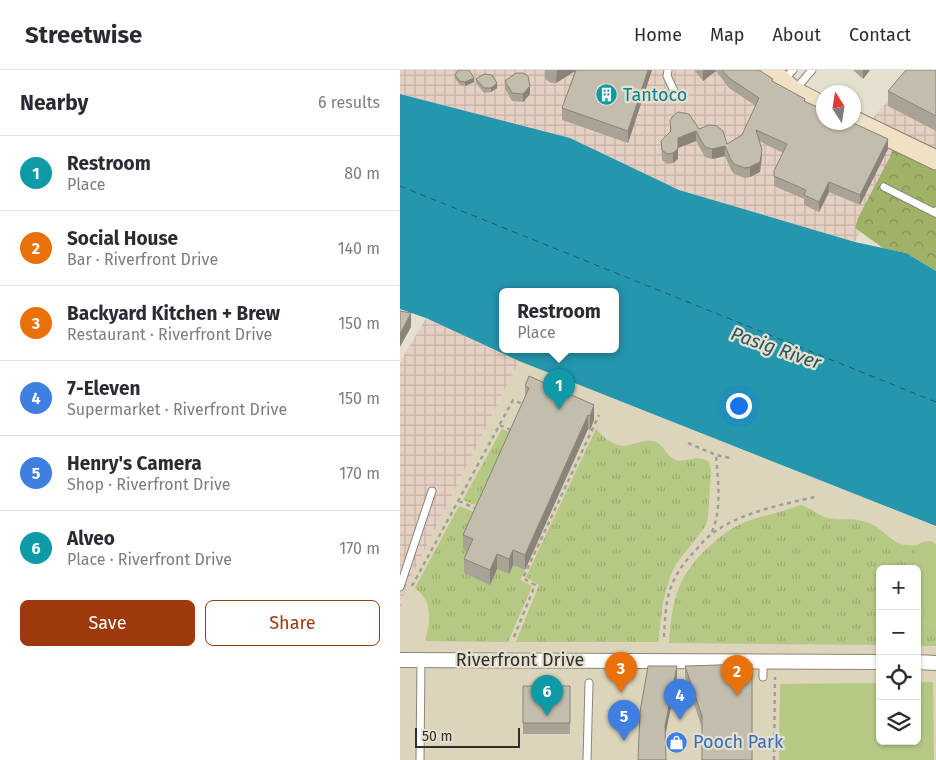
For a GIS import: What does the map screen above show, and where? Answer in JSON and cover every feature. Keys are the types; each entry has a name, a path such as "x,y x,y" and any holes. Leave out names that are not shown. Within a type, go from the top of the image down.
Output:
{"street":[{"path":"785,78 816,100"},
{"path":"861,123 936,160"},
{"name":"Riverfront Drive","path":"400,660 876,662"},
{"path":"921,662 936,662"}],"lane":[{"path":"668,70 668,76 676,95"},
{"path":"785,78 812,70"},
{"path":"884,187 936,212"},
{"path":"400,587 432,492"},
{"path":"420,760 421,660"},
{"path":"763,661 763,676"},
{"path":"587,760 589,683"}],"path":[{"path":"411,590 513,400 530,408"},
{"path":"514,637 535,585 523,578 577,458 599,415"},
{"path":"500,425 516,432"},
{"path":"688,443 716,455 730,458"},
{"path":"711,534 716,524 718,503 716,455"},
{"path":"664,637 667,605 671,588 687,560 711,534 725,525 755,512 818,496"},
{"path":"459,501 480,510"},
{"path":"774,760 775,677"}],"shaded area":[{"path":"400,70 762,70 816,116 816,130 848,130 901,147 855,242 679,190 570,138 400,94"},
{"path":"915,70 936,70 936,151 872,119"},
{"path":"426,318 519,361 406,587 400,615 400,362"},
{"path":"519,361 936,526 936,760 400,760 400,615 406,587"}],"green space":[{"path":"896,138 936,165 936,271 906,253 883,248 855,228 858,218 890,157"},
{"path":"502,429 514,434 482,508 463,500"},
{"path":"596,429 604,437 617,445 628,446 644,441 653,441 662,446 673,459 680,461 700,458 709,462 711,471 708,518 705,527 676,564 670,577 663,602 658,642 516,642 539,585 526,577"},
{"path":"800,505 828,518 866,522 880,529 901,544 917,545 915,565 876,565 876,645 669,643 675,600 684,577 691,566 720,537 738,525"},
{"path":"459,506 479,514 473,553 490,585 497,569 509,574 513,565 525,570 520,580 532,586 508,642 425,641 429,619 428,605 421,593 415,588"},
{"path":"931,541 936,544 936,626 921,621 921,565 915,565 917,545"},
{"path":"921,621 936,626 936,646 921,646"},
{"path":"921,682 933,682 934,760 779,760 780,684 876,683 876,745 921,745"}],"water":[{"name":"Pasig River","path":"400,94 570,138 679,190 855,242 906,253 936,271 936,526 502,353 619,353 619,288 499,288 499,352 426,318 400,309"}],"building":[{"path":"458,70 469,70 474,78 465,82 460,81 455,75"},
{"name":"Tantoco","path":"576,70 648,70 628,131 562,108"},
{"path":"722,70 759,70 773,79 772,81 816,106 816,130 861,130 861,127 888,139 860,195 829,182 819,202 804,195 806,190 774,176 774,171 787,144 756,130 762,150 760,162 750,167 745,168 734,164 725,146 712,149 705,147 696,131 678,138 678,149 673,153 667,154 662,150 661,141 671,131 670,121 678,112 689,114 699,129 709,125 717,126 723,131 727,144 742,135 759,98 729,78"},
{"path":"906,70 936,70 936,116 888,91"},
{"path":"516,73 523,73 528,76 530,86 523,94 512,93 505,81"},
{"path":"484,74 492,75 497,83 491,88 484,88 476,79"},
{"path":"400,311 411,313 400,334"},
{"path":"529,376 594,405 525,555 513,550 509,559 497,554 490,570 464,559 473,539 463,535 529,388 525,386"},
{"path":"752,664 752,760 702,760 702,716 685,666"},
{"path":"648,666 677,666 665,726 666,760 638,760 640,712"},
{"path":"523,686 570,686 570,723 523,723"}],"ferry route":[{"path":"400,186 936,402"}],"place":[{"name":"Tantoco","path":"607,95"},
{"name":"Restroom","path":"559,410"},
{"name":"Backyard Kitchen + Brew","path":"621,693"},
{"name":"Social House","path":"737,696"},
{"name":"Alveo","path":"547,716"},
{"name":"7-Eleven","path":"680,720"},
{"name":"Henry's Camera","path":"624,741"},
{"name":"Pooch Park","path":"677,742"}]}
